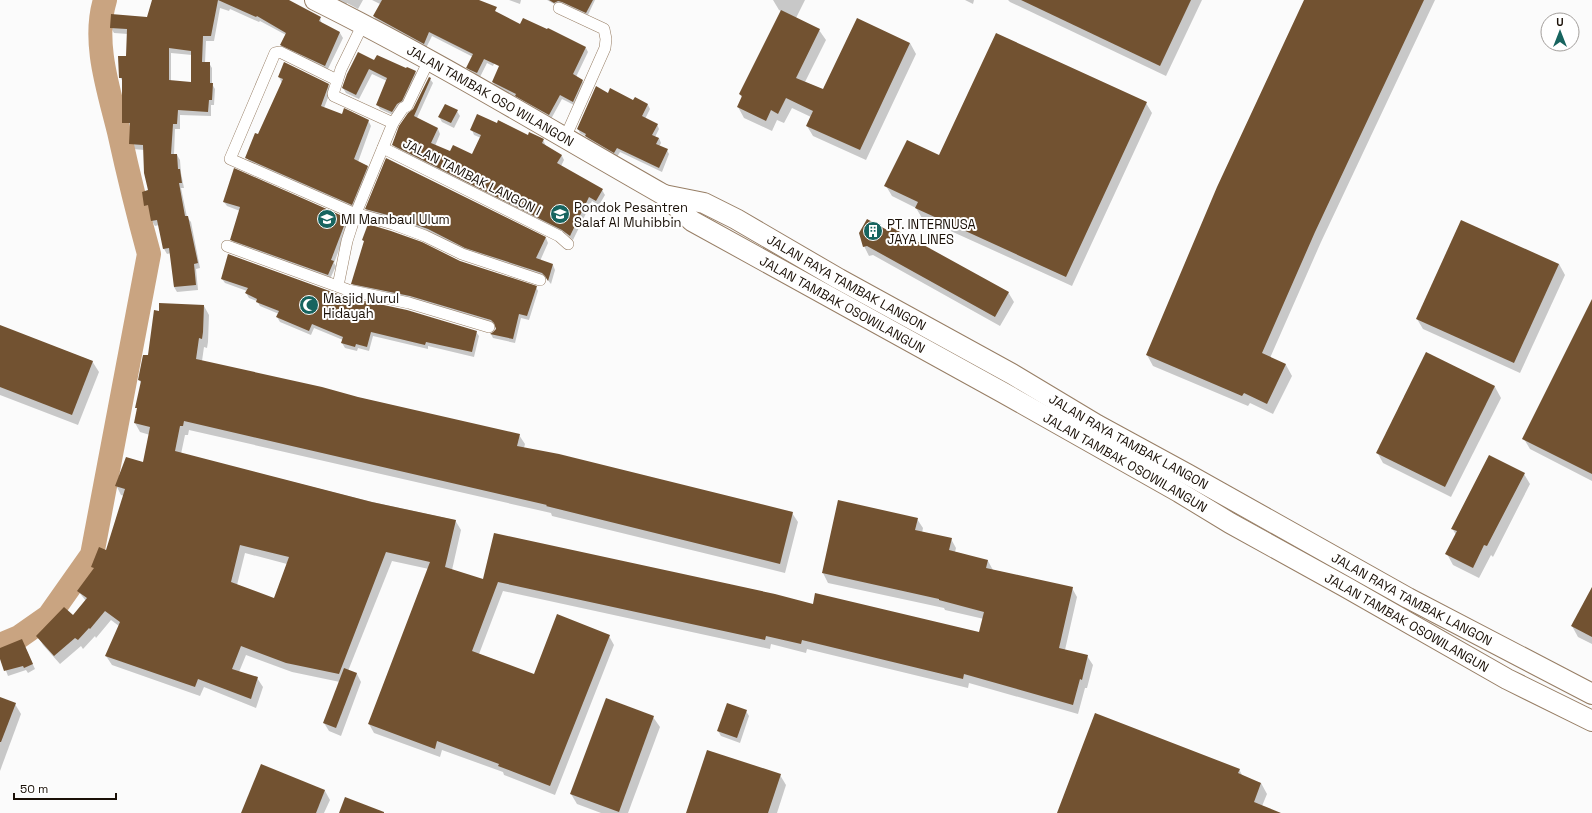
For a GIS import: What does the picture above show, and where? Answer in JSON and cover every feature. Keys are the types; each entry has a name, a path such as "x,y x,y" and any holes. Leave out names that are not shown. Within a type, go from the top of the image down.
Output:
{"highway":[{"name":"JALAN TAMBAK OSO WILANGON","path":"314,0 363,24 429,60 664,195"},
{"name":"JALAN RAYA TAMBAK LANGON","path":"664,195 704,203 736,219 839,279 1012,374 1097,425 1408,598 1592,694"},
{"name":"JALAN TAMBAK OSOWILANGUN","path":"664,195 692,221 1002,392 1179,492 1230,523 1507,679 1592,721"}],"street":[{"path":"559,8 604,30 606,39 605,48 565,138"},
{"path":"363,24 337,80 333,94 334,96 393,123"},
{"path":"337,80 280,52 275,53 230,159 356,213 393,224 425,236 462,254 540,280"},
{"path":"338,286 347,241 356,213 393,123 403,108 407,106 429,60"},
{"name":"JALAN TAMBAK LANGON I","path":"383,148 559,236 568,244"},
{"path":"227,246 348,290 409,304 489,327"}],"building":[{"path":"152,0 218,0 211,36 203,36 202,62 210,62 210,83 213,83 212,100 209,100 208,112 178,110 177,124 173,124 171,154 177,154 178,169 180,169 182,183 179,183 185,216 188,216 198,263 194,264 196,285 174,287 169,248 163,249 157,220 151,221 148,205 144,206 142,192 148,190 144,173 143,145 129,144 130,123 122,123 122,78 119,78 118,56 126,56 127,29 110,28 111,14 147,17","holes":["169,48 191,51 191,82 169,80"]},
{"path":"218,0 289,0 321,17 319,21 340,32 325,66 280,45 286,33 257,16 256,17"},
{"path":"382,0 479,0 497,7 495,11 520,24 523,18 547,29 548,28 586,47 573,74 583,80 573,102 560,95 549,115 515,96 516,94 492,82 499,66 484,59 477,73 466,68 473,54 429,32 424,44 373,16"},
{"path":"549,0 593,0 586,13 562,2 558,1 554,3"},
{"path":"1021,0 1191,0 1160,66"},
{"path":"1304,0 1424,0 1315,232 1262,353 1286,364 1267,404 1244,393 1242,396 1146,355 1217,187"},
{"path":"781,10 820,29 796,78 823,89 857,18 910,43 860,150 806,126 813,111 786,98 778,114 771,110 766,121 737,107 742,96 739,94"},
{"path":"996,33 1147,102 1066,277 915,208 918,202 884,186 907,140 939,155"},
{"path":"358,52 374,60 377,55 416,71 402,101 397,104 392,112 376,105 387,78 369,69 356,95 342,88"},
{"path":"284,62 329,84 321,106 342,114 344,108 369,120 354,159 368,166 352,205 245,158 255,133 258,134 283,79 278,77"},
{"path":"429,77 431,78 414,116 438,128 431,143 450,151 453,145 472,154 481,135 470,130 477,114 497,123 498,120 528,135 529,132 544,139 542,143 562,155 557,163 603,189 596,201 589,197 570,236 562,230 392,145 399,126 408,113 413,109"},
{"path":"596,86 608,93 610,88 633,100 635,97 648,104 642,116 658,124 652,135 659,138 656,144 668,149 659,168 617,148 614,153 585,136 586,134 577,129"},
{"path":"445,104 458,110 451,123 438,117"},
{"path":"386,158 546,237 536,258 553,264 548,281 542,273 465,248 428,229 395,217 365,209"},
{"path":"234,168 347,218 331,260 334,261 328,275 230,240 240,207 223,202"},
{"path":"867,219 889,231 891,227 1009,292 995,317 867,246 863,247 859,233"},
{"path":"1461,220 1559,264 1514,363 1416,319"},
{"path":"368,224 422,242 460,261 537,286 527,316 519,314 513,339 490,334 496,329 491,320 410,296 351,284 364,241 362,240"},
{"path":"228,254 346,297 407,310 477,331 472,352 426,342 425,345 371,332 367,347 356,344 355,347 341,343 343,337 312,324 309,331 276,317 279,311 256,302 257,299 245,293 248,288 221,279"},
{"path":"1592,299 1592,474 1522,439"},
{"path":"159,303 204,305 202,339 199,338 196,359 520,434 517,446 559,454 793,512 780,564 546,506 547,505 184,421 183,426 180,426 175,451 372,502 456,520 445,567 483,579 494,533 775,594 813,604 815,593 979,632 984,612 939,599 822,573 838,500 918,518 915,530 952,538 949,550 988,560 986,568 1073,587 1059,648 1088,655 1082,680 1080,679 1073,705 964,674 963,679 802,640 801,644 766,636 765,640 498,582 472,651 534,674 557,614 610,635 550,786 498,766 499,764 437,741 435,749 368,724 430,562 386,552 339,674 286,663 241,646 232,669 258,677 251,699 198,679 195,687 105,656 120,622 105,611 90,629 89,628 78,640 75,638 54,656 36,636 64,607 73,615 87,598 77,591 94,568 91,567 99,547 106,550 125,489 115,486 126,457 143,462 150,427 134,423 137,408 135,408 141,381 138,380 143,355 148,355 154,310 159,311","holes":["240,545 289,557 274,598 231,582"]},
{"path":"0,325 93,361 72,415 0,387"},
{"path":"1426,352 1495,386 1445,487 1376,453"},
{"path":"1489,455 1525,473 1487,546 1484,545 1473,568 1445,554 1457,531 1451,529"},
{"path":"1592,587 1592,637 1571,626"},
{"path":"22,639 33,664 24,668 23,666 4,671 0,659 0,648"},
{"path":"344,668 357,673 336,728 323,723"},
{"path":"0,697 16,703 1,742 0,742"},
{"path":"606,698 654,716 619,812 570,794"},
{"path":"727,703 747,710 737,738 717,731"},
{"path":"1095,713 1240,769 1238,773 1261,783 1254,802 1281,813 1057,813"},
{"path":"707,750 781,774 768,813 686,813"},
{"path":"261,764 325,790 316,813 241,813"},
{"path":"345,797 384,812 384,813 339,813"}],"waterway":[{"path":"0,645 19,637 49,616 92,555 149,254 103,66 100,33 101,16 105,0"}],"place":[{"name":"Pondok Pesantren Salaf Al Muhibbin","path":"560,214"},
{"name":"MI Mambaul Ulum","path":"327,219"},
{"name":"PT. INTERNUSA JAYA LINES","path":"873,231"},
{"name":"Masjid Nurul Hidayah","path":"309,305"}]}
